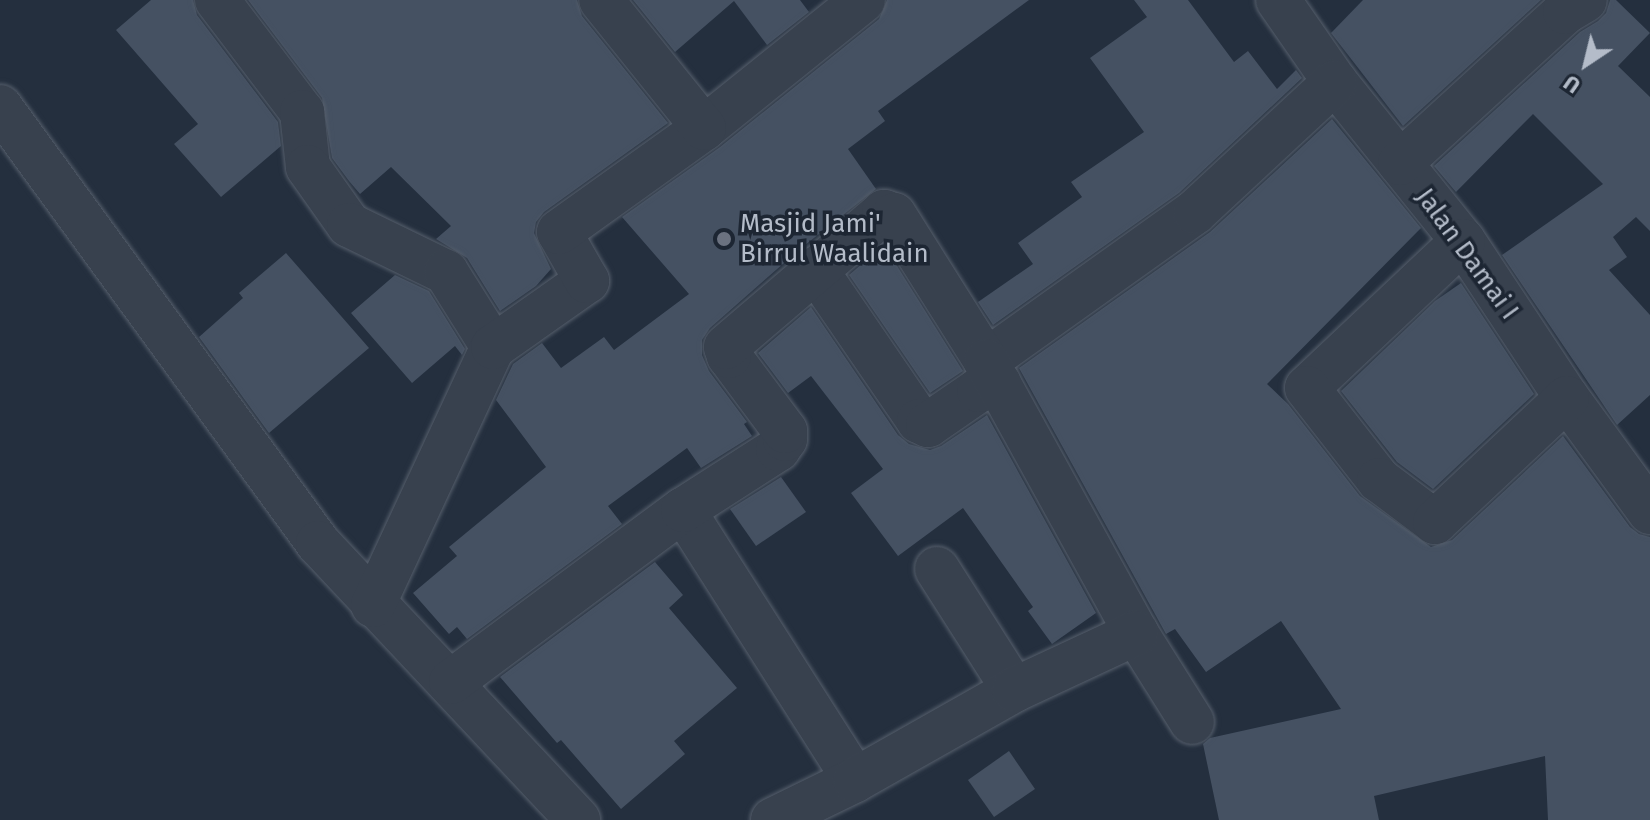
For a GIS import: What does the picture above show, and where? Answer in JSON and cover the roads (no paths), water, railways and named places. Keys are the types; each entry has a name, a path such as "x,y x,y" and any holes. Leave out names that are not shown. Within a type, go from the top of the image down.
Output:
{"street":[{"path":"217,0 302,112 308,167 349,225 446,272 493,347"},
{"path":"601,0 704,128"},
{"path":"373,605 493,347 587,281 559,232 704,128 863,0"},
{"name":"Jalan Damai I","path":"1278,0 1335,82 1463,241 1567,398 1650,512"},
{"path":"1400,163 1565,12 1585,0"},
{"path":"815,269 919,421 928,425 979,390 992,373 1195,212 1335,82"},
{"path":"0,107 318,543 578,820"},
{"path":"451,682 683,510 778,449 785,439 785,431 729,356 726,347 815,269 879,216 889,212 992,373 1136,633 1192,722"},
{"path":"1463,241 1307,388 1379,480 1435,522 1567,398"},
{"path":"683,510 855,780"},
{"path":"937,569 1014,690"},
{"path":"773,820 855,780 1014,690 1136,633"}],"place":[{"name":"Masjid Jami' Birrul Waalidain","path":"724,239"}]}
